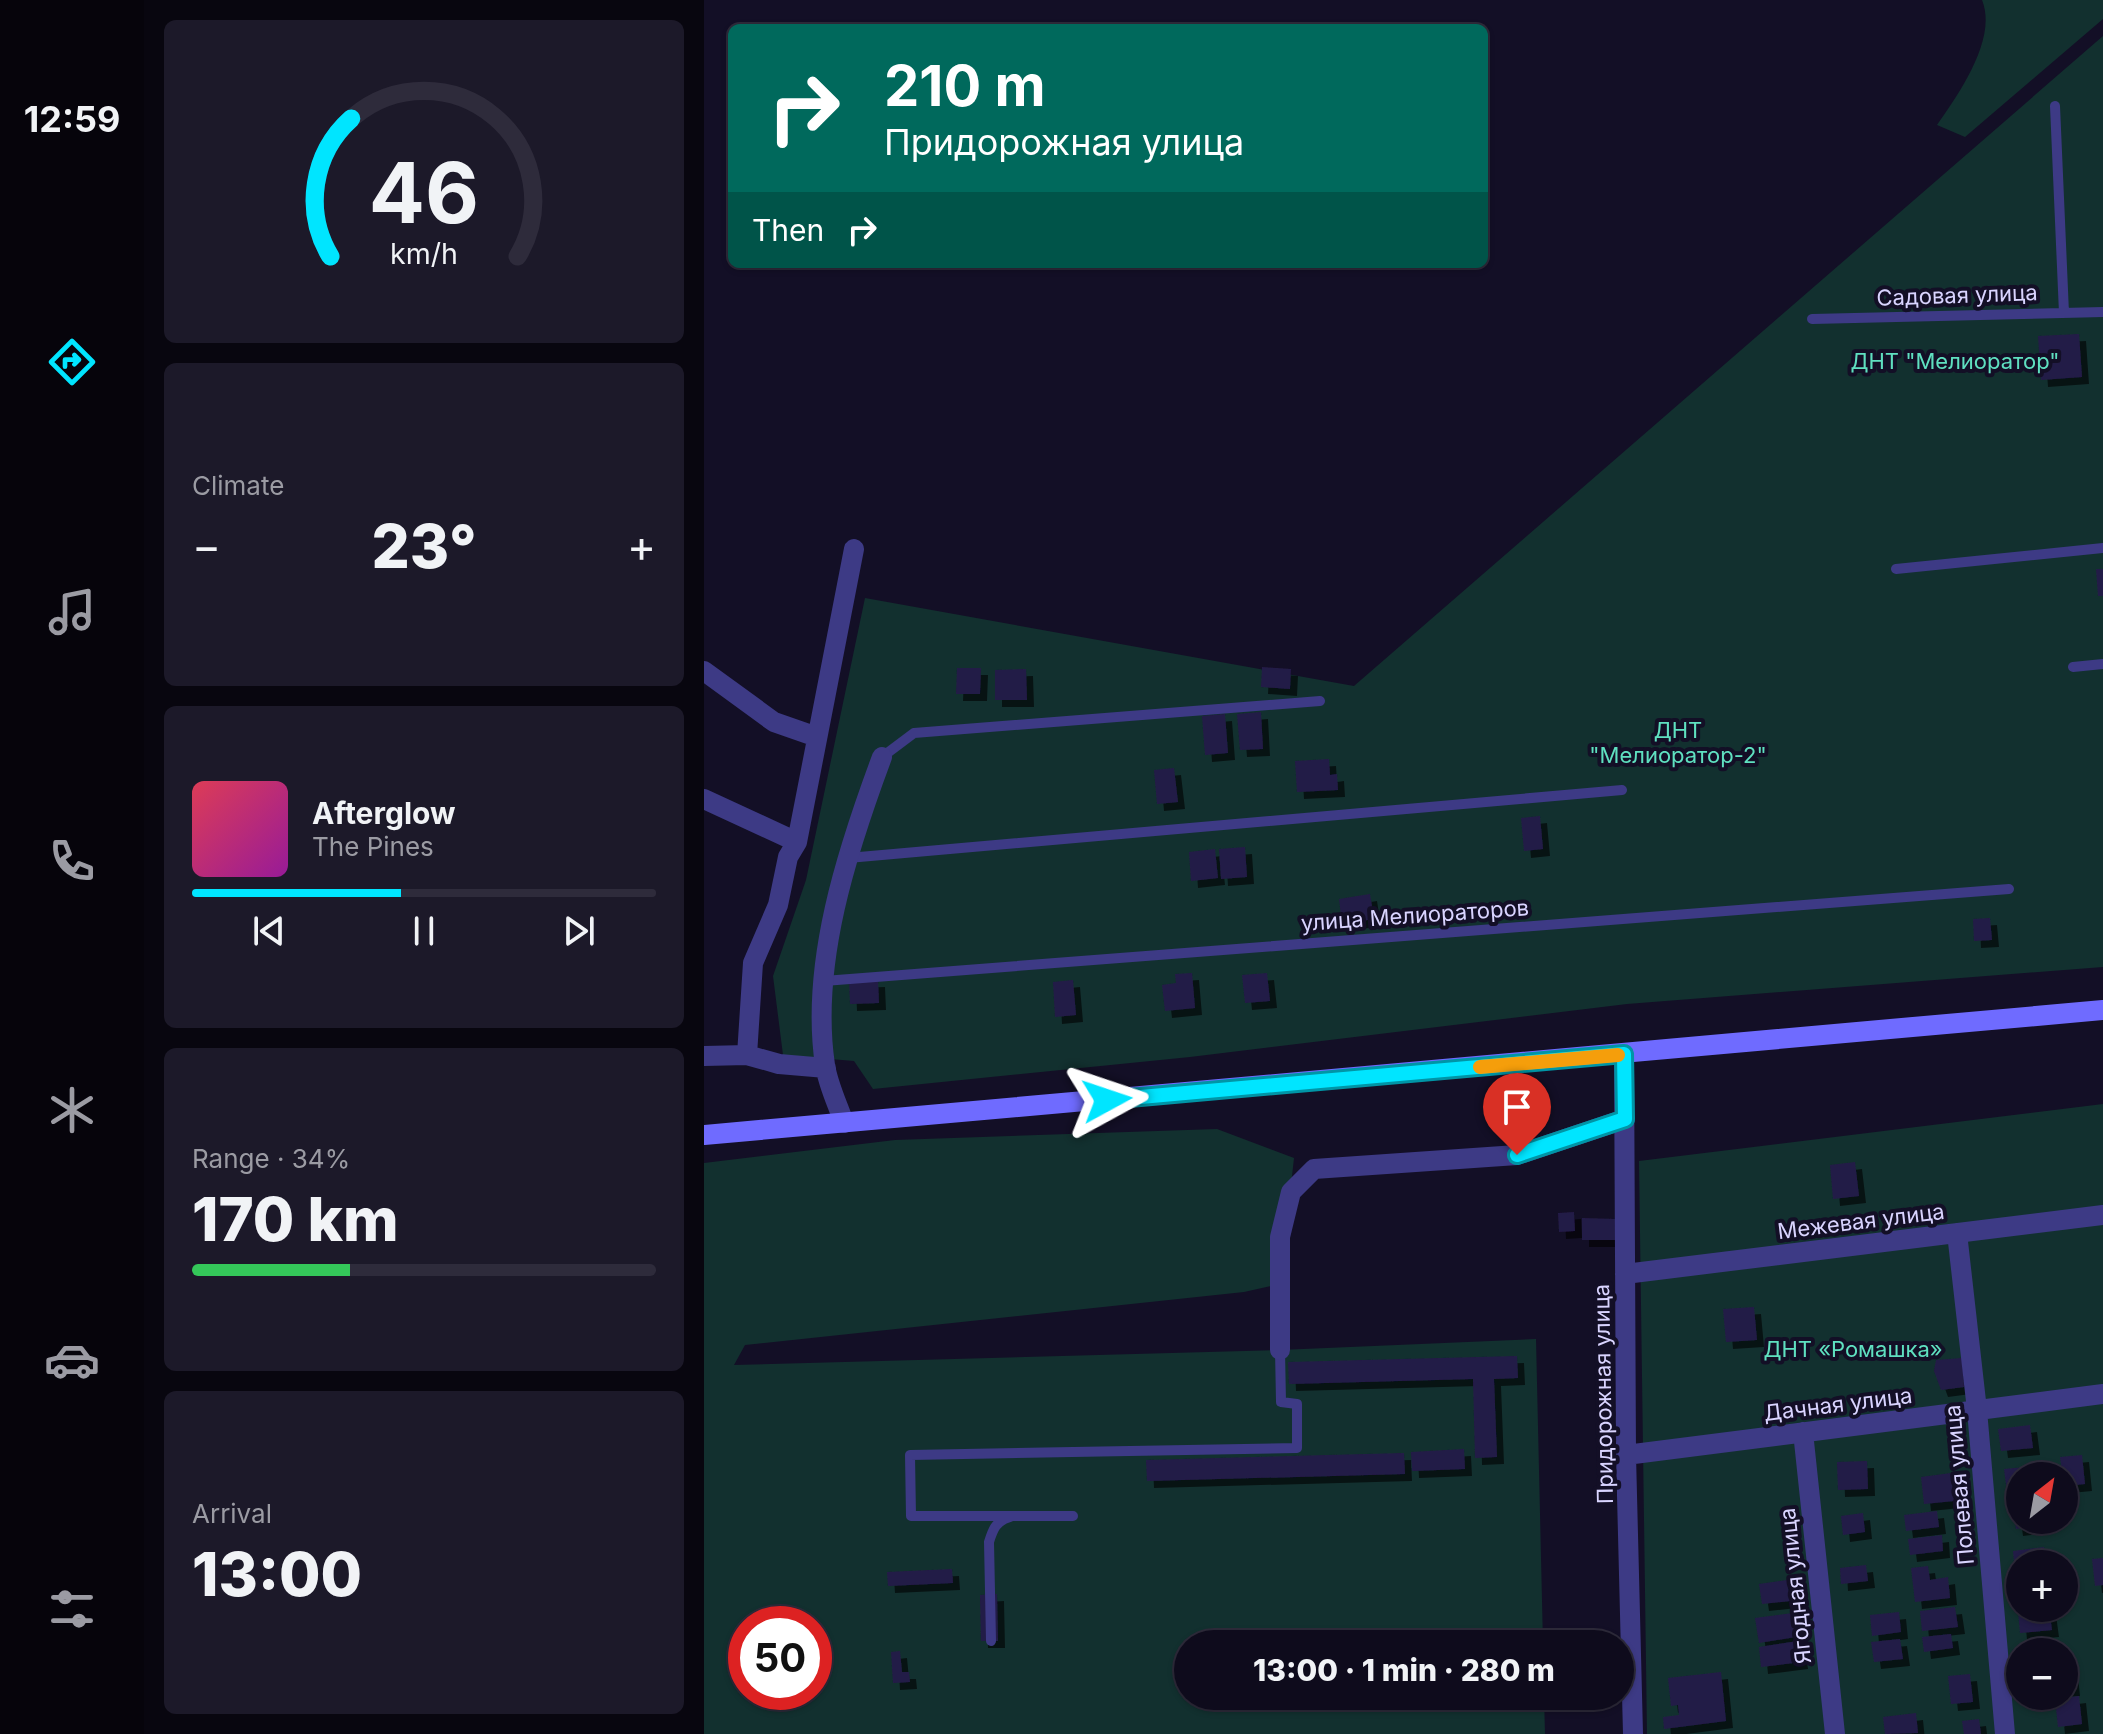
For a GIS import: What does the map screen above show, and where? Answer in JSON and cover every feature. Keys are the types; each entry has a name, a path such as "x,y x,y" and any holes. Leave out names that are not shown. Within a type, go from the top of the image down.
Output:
{"main road":[{"path":"704,1135 2103,1010"}],"street":[{"path":"747,1055 753,963 778,905 788,857 797,842 854,549"},
{"path":"704,671 774,722 817,737"},
{"path":"844,1123 826,1068 820,1005 833,920 855,830 882,757"},
{"path":"704,799 797,842"},
{"name":"Придорожная улица","path":"1624,1054 1626,1455 1633,1734"},
{"path":"704,1056 747,1055 779,1064 826,1068"},
{"path":"1280,1350 1280,1237 1291,1192 1314,1169 1517,1155 1625,1119"},
{"name":"Межевая улица","path":"1625,1274 2103,1215"},
{"name":"Полевая улица","path":"1957,1233 1977,1410 2005,1734"},
{"name":"Дачная улица","path":"1626,1455 2103,1394"},
{"name":"Ягодная улица","path":"1803,1432 1835,1734"}],"lane":[{"path":"2055,106 2064,313"},
{"name":"Садовая улица","path":"1812,319 2103,312"},
{"path":"1896,569 2103,548"},
{"path":"2073,667 2103,664"},
{"path":"882,757 914,733 1320,701"},
{"path":"848,858 1622,790"},
{"name":"улица Мелиораторов","path":"824,981 2009,889"},
{"path":"1073,1516 911,1516 910,1455 1297,1448 1297,1404 1281,1402 1280,1350"},
{"path":"991,1641 989,1542 993,1529 1001,1520 1016,1516"}],"green space":[{"path":"1982,0 2103,0 2103,19 1965,137 1937,125 1965,83 1980,49 1986,15"},
{"name":"ДНТ \"Мелиоратор-2\"","path":"2103,36 2103,967 1627,1004 1190,1057 873,1089 854,1061 783,1055 773,976 806,880 865,598 1354,686"},
{"name":"ДНТ «Ромашка»","path":"2103,1104 2103,1734 1647,1734 1639,1161"},
{"path":"1217,1129 1294,1158 1280,1284 1244,1292 745,1345 734,1365 1280,1350 1536,1339 1543,1630 1174,1630 1174,1710 1544,1710 1545,1734 704,1734 704,1163 895,1140"}],"building":[{"path":"2079,334 2082,377 2041,380 2038,336"},
{"path":"2096,569 2103,569 2103,596 2098,596"},
{"path":"1262,667 1291,669 1290,689 1261,687"},
{"path":"957,668 981,668 980,694 956,694"},
{"path":"1026,669 1027,700 995,700 995,670"},
{"path":"1261,712 1263,749 1240,750 1237,714"},
{"path":"1225,714 1228,753 1205,755 1202,716"},
{"path":"1329,759 1330,775 1337,774 1338,790 1297,792 1295,761"},
{"path":"1174,768 1178,802 1157,804 1154,770"},
{"path":"1540,816 1543,849 1524,851 1521,818"},
{"path":"1245,847 1247,877 1221,879 1219,849"},
{"path":"1215,849 1218,878 1191,881 1189,852"},
{"path":"1370,894 1374,919 1342,924 1339,899"},
{"path":"1990,918 1992,940 1974,941 1973,919"},
{"path":"1192,973 1195,1008 1165,1011 1162,985 1176,983 1175,974"},
{"path":"1267,973 1270,1001 1245,1003 1242,975"},
{"path":"878,980 879,1003 850,1004 849,981"},
{"path":"1073,980 1076,1015 1055,1017 1053,982"},
{"path":"1855,1162 1859,1196 1833,1199 1830,1165"},
{"path":"1574,1212 1575,1231 1559,1232 1558,1213"},
{"path":"1582,1218 1617,1219 1617,1240 1582,1240"},
{"path":"1754,1307 1757,1340 1726,1342 1723,1309"},
{"path":"1517,1356 1518,1378 1494,1379 1497,1457 1475,1458 1473,1379 1289,1384 1288,1362"},
{"path":"1962,1358 1964,1387 1941,1390 1934,1371 1936,1360"},
{"path":"2030,1425 2033,1448 2001,1451 1998,1429"},
{"path":"1464,1449 1465,1469 1412,1471 1411,1452"},
{"path":"1404,1453 1405,1474 1147,1481 1146,1460"},
{"path":"2082,1455 2085,1484 2078,1485 2078,1462 2061,1462 2060,1457"},
{"path":"1867,1461 1868,1489 1838,1490 1837,1462"},
{"path":"1951,1473 1954,1501 1924,1504 1921,1477"},
{"path":"1937,1511 1939,1527 1906,1531 1904,1515"},
{"path":"1863,1513 1865,1532 1843,1535 1841,1516"},
{"path":"1942,1535 1943,1551 1910,1555 1908,1539"},
{"path":"2103,1558 2103,1585 2095,1586 2092,1559"},
{"path":"1866,1565 1868,1581 1841,1584 1840,1568"},
{"path":"1928,1566 1930,1580 1948,1577 1950,1598 1915,1602 1911,1568"},
{"path":"952,1569 953,1583 888,1586 887,1572"},
{"path":"1787,1580 1790,1601 1762,1604 1759,1584"},
{"path":"997,1594 998,1641 981,1641 980,1595"},
{"path":"1955,1607 1958,1627 1922,1631 1920,1611"},
{"path":"1899,1612 1901,1632 1872,1636 1870,1615"},
{"path":"1793,1613 1796,1637 1759,1643 1755,1618"},
{"path":"2019,1622 2051,1622 2052,1630 2020,1633"},
{"path":"1951,1634 1953,1648 1924,1652 1922,1637"},
{"path":"1900,1639 1903,1659 1874,1662 1871,1642"},
{"path":"1798,1641 1801,1662 1761,1667 1759,1647"},
{"path":"900,1651 902,1672 909,1672 910,1682 893,1683 891,1652"},
{"path":"1721,1672 1726,1721 1664,1729 1663,1717 1679,1715 1678,1705 1671,1706 1668,1678"},
{"path":"1970,1674 1973,1702 1951,1704 1948,1676"},
{"path":"2078,1696 2082,1724 2058,1727 2056,1710 2078,1710"},
{"path":"1916,1713 1918,1733 1885,1734 1883,1717"},
{"path":"1979,1719 1981,1734 1964,1734 1962,1721"}],"slow traffic":[{"path":"1480,1067 1618,1055"}],"route":[{"path":"1107,1100 1624,1054 1625,1119 1517,1155"}],"park label":[{"name":"ДНТ \"Мелиоратор\"","path":"1955,361"}]}
